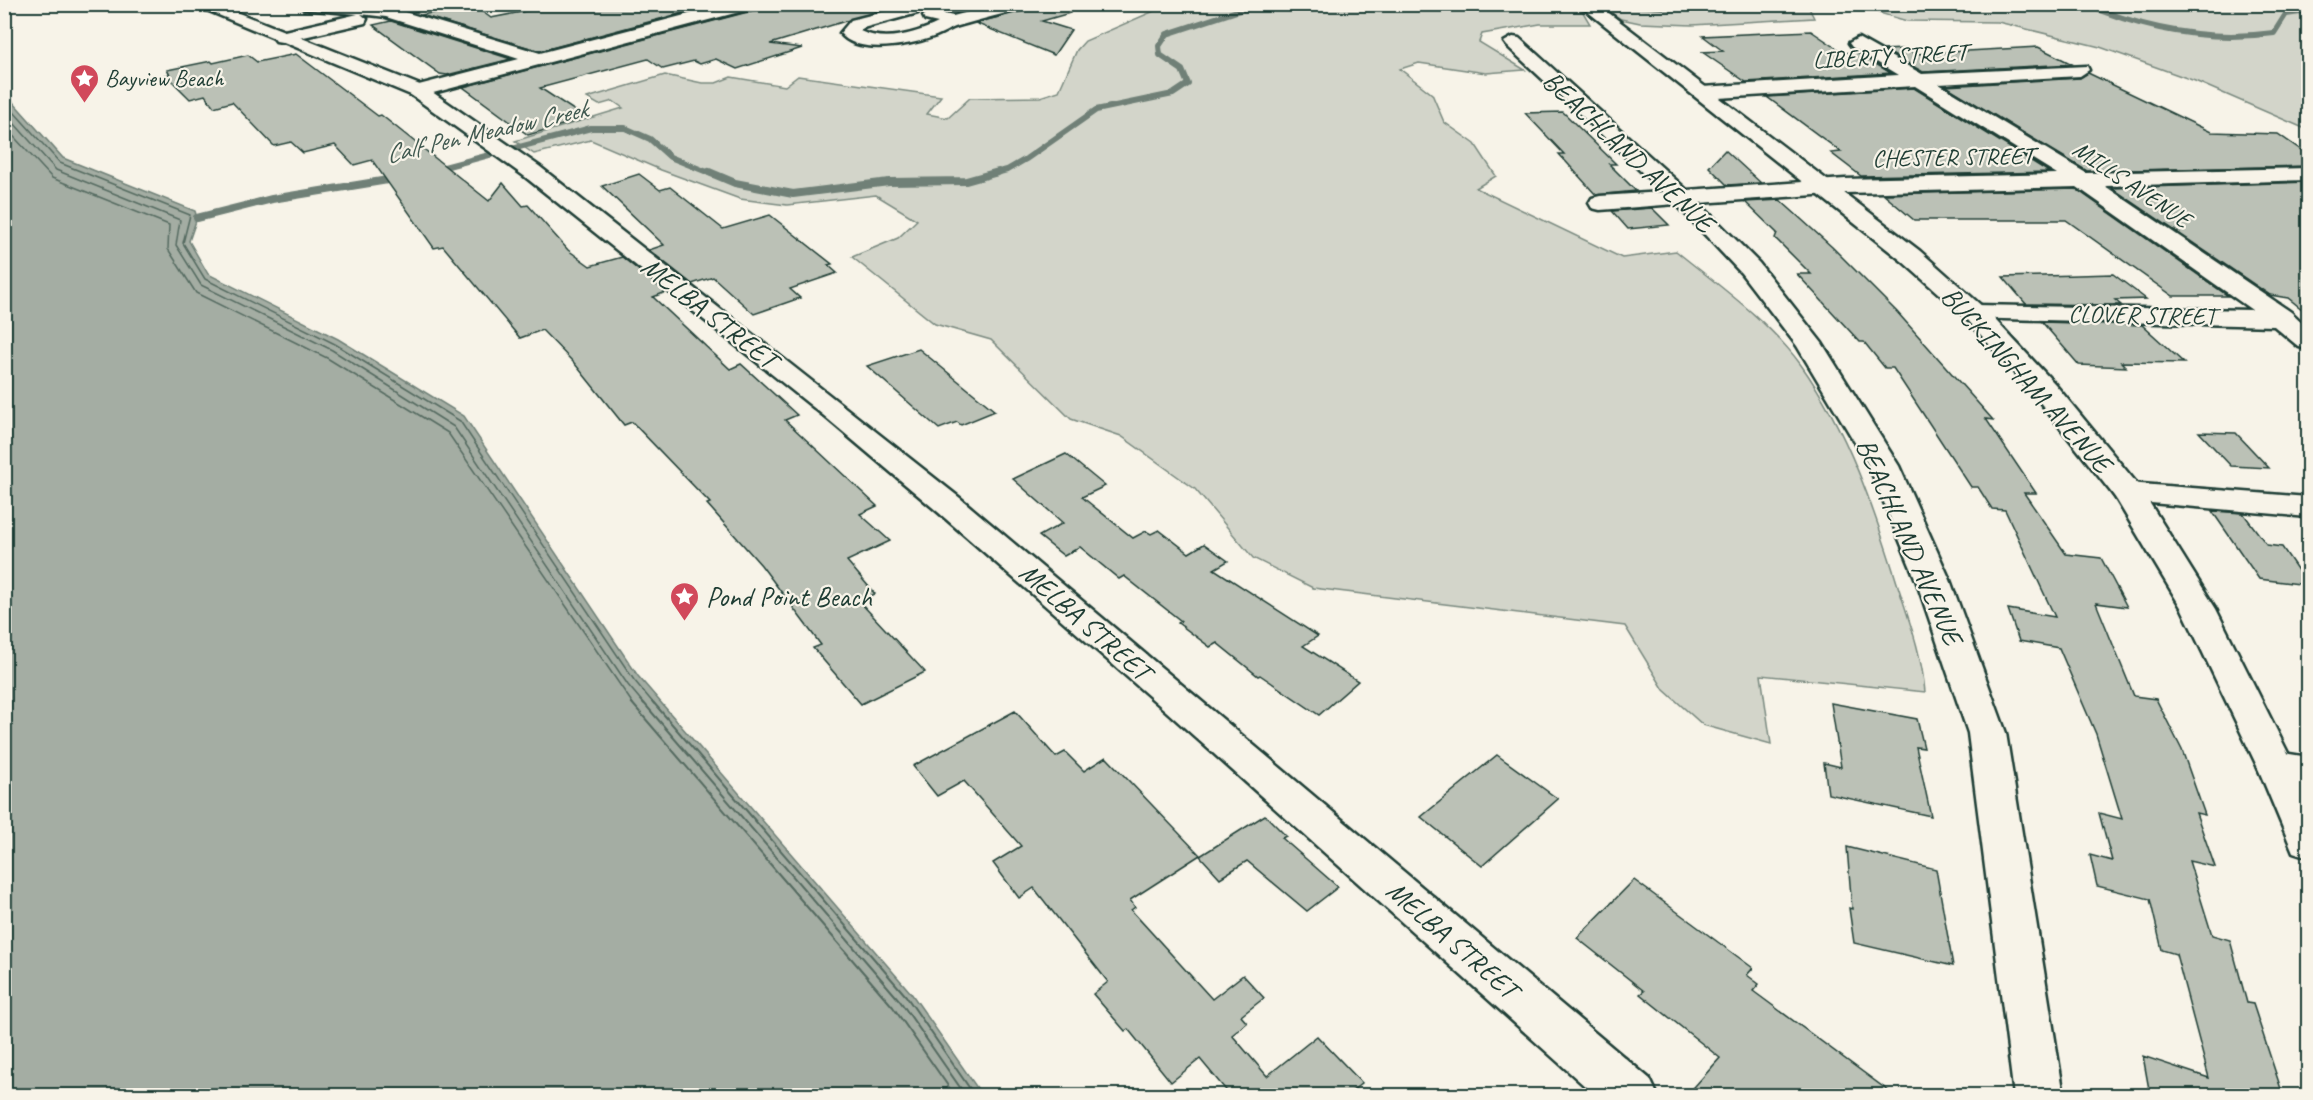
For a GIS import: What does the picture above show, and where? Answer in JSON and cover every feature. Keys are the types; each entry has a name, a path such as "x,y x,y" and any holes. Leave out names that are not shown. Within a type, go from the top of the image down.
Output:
{"street":[{"name":"MELBA STREET","path":"200,4 418,91 449,111 511,158 819,397 925,484 1633,1095"},
{"path":"304,4 388,12 538,59"},
{"path":"282,37 423,4"},
{"path":"953,21 907,7 857,24 850,29 849,33 877,40 904,39 934,31 953,21 1020,4"},
{"path":"418,91 745,5"},
{"name":"BUCKINGHAM AVENUE","path":"1591,8 1911,256 1975,313 2045,390 2127,493 2199,609 2236,679 2293,770 2308,840"},
{"name":"BEACHLAND AVENUE","path":"1513,42 1682,198 1750,268 1809,343 1884,466 1933,580 1987,733 2039,1095"},
{"name":"MILLS AVENUE","path":"1858,43 2082,180 2279,317 2308,341"},
{"name":"LIBERTY STREET","path":"1702,93 2080,70"},
{"name":"CHESTER STREET","path":"1600,203 1826,189 2308,174"},
{"name":"CLOVER STREET","path":"1975,313 2308,318"},
{"path":"2127,493 2308,507"}],"shaded area":[{"path":"1170,4 1571,4 1583,12 1590,24 1540,24 1482,34 1479,42 1525,70 1486,73 1419,63 1400,69 1432,94 1444,122 1475,144 1496,176 1476,188 1622,258 1676,251 1742,304 1788,349 1818,390 1858,471 1911,625 1925,692 1761,675 1771,744 1703,725 1664,690 1625,626 1313,588 1253,558 1195,489 1121,436 1071,419 991,340 935,324 852,257 898,238 917,220 876,195 787,205 740,199 661,170 591,140 534,154 515,141 623,108 613,101 599,105 587,98 665,75 702,83 716,83 731,77 785,86 798,76 941,96 927,114 948,118 970,98 1040,97 1059,91 1077,50 1085,41"},
{"path":"1600,5 1831,5 1808,6 1814,18 1692,25 1640,23 1621,19"},
{"path":"1840,5 2308,5 2308,130 2195,81 2100,47 1998,22 1907,21 1866,9"}],"water":[{"path":"4,92 63,158 195,211 197,218 189,241 208,274 338,339 464,416 638,676 911,993 982,1095 5,1095"}],"building":[{"path":"562,4 716,4 540,51 421,15 473,5 491,18"},
{"path":"758,4 881,4 882,10 770,44 802,48 737,69 716,59 700,64 694,61 663,69 648,59 540,88 586,118 528,135 463,87 755,10"},
{"path":"932,4 989,4 953,14"},
{"path":"1030,4 1069,4 1070,13 1042,21 1071,30 1054,55 975,23 1027,10"},
{"path":"391,21 511,59 447,75 440,74 373,25"},
{"path":"1811,31 1844,53 1856,52 1891,73 1746,82 1702,52 1723,51 1703,36"},
{"path":"2038,47 2072,64 1923,72 1884,50 1905,49 1915,54"},
{"path":"296,54 378,116 381,115 489,201 503,183 523,206 528,205 568,250 590,266 622,257 666,292 653,297 730,369 741,364 797,415 785,420 877,506 860,514 890,541 847,561 875,594 859,601 925,672 861,704 813,648 821,645 761,565 707,504 710,503 632,422 624,425 575,364 542,330 520,338 443,246 434,248 372,160 354,165 335,145 303,153 291,142 274,146 232,102 214,107 205,95 190,99 166,75 170,75 167,70 248,55 257,62"},
{"path":"2088,73 2211,132 2278,134 2308,155 2308,166 2087,171 1946,86 2080,78"},
{"path":"1914,88 2049,172 1861,176 1831,153 1841,152 1767,97"},
{"path":"1563,112 1616,164 1609,164 1636,191 1596,195 1559,154 1564,154 1525,113"},
{"path":"1725,150 1761,183 1727,185 1709,167"},
{"path":"639,174 660,190 670,187 723,229 770,215 832,264 828,265 837,273 790,289 800,298 754,314 713,277 692,284 649,250 664,245 602,186"},
{"path":"2308,182 2308,314 2288,298 2270,295 2112,188"},
{"path":"2076,189 2228,296 2173,296 2066,220 1914,220 1883,194"},
{"path":"1780,200 1832,247 1897,312 1993,420 1986,419 2036,493 2024,493 2066,554 2101,558 2127,607 2096,603 2134,696 2156,699 2182,750 2205,815 2196,813 2215,867 2189,861 2212,935 2230,940 2247,1003 2253,1004 2283,1095 2150,1095 2143,1056 2209,1078 2176,954 2162,950 2150,899 2097,886 2090,855 2112,861 2099,813 2122,819 2096,734 2059,648 2019,641 2008,609 2055,617 2005,510 1992,509 1978,487 1971,487 1893,368 1885,368 1864,342 1860,342 1797,274 1811,274 1775,238 1777,233 1745,202"},
{"path":"1652,208 1669,225 1628,229 1612,211"},
{"path":"2113,274 2146,299 2115,300 2121,305 2026,304 2003,277"},
{"path":"2042,322 2142,325 2184,363 2121,362 2126,367 2079,365"},
{"path":"919,349 995,411 961,425 957,422 939,429 867,366"},
{"path":"2199,432 2236,433 2269,468 2231,466"},
{"path":"1066,454 1105,486 1082,497 1133,538 1146,531 1151,534 1159,530 1189,553 1204,544 1228,561 1214,569 1318,636 1303,646 1358,681 1319,715 1260,675 1258,676 1217,643 1210,647 1178,623 1181,621 1124,576 1119,579 1080,547 1064,556 1039,536 1063,523 1013,479"},
{"path":"2212,511 2243,513 2267,545 2282,547 2308,585 2259,579"},
{"path":"1831,703 1917,719 1924,748 1916,747 1931,816 1828,794 1824,763 1841,767"},
{"path":"1015,711 1056,757 1065,752 1084,771 1106,757 1200,855 1130,900 1135,907 1131,910 1212,999 1243,975 1264,998 1241,1016 1247,1023 1232,1035 1267,1076 1317,1036 1362,1083 1347,1095 1230,1095 1200,1059 1171,1082 1128,1029 1125,1031 1093,994 1108,982 1034,888 1019,898 993,863 1021,846 964,781 937,796 913,766"},
{"path":"1497,755 1558,799 1482,866 1421,817"},
{"path":"1265,815 1286,836 1282,838 1338,887 1307,911 1247,861 1220,878 1200,856"},
{"path":"1847,847 1936,869 1953,966 1854,943 1849,908 1852,909"},
{"path":"1634,880 1753,968 1747,975 1759,984 1753,991 1894,1095 1687,1095 1720,1058 1640,994 1644,991 1577,938"}],"waterway":[{"name":"Calf Pen Meadow Creek","path":"992,174 1007,170 1026,159 1096,110 1173,94 1188,84 1182,70 1160,55 1159,46 1167,34 1243,9 1271,4"},
{"name":"Calf Pen Meadow Creek","path":"1621,4 1707,10 1756,4"},
{"name":"Calf Pen Meadow Creek","path":"2085,4 2154,27 2201,35 2225,36 2274,33 2286,14 2308,11"},
{"name":"Calf Pen Meadow Creek","path":"433,170 591,128 625,128 650,139 670,157 712,174"},
{"name":"Calf Pen Meadow Creek","path":"709,172 735,183 793,194 889,182 966,181 998,172"},
{"name":"Calf Pen Meadow Creek","path":"197,218 272,199 400,178"}],"place":[{"name":"Bayview Beach","path":"84,104"},
{"name":"Pond Point Beach","path":"685,622"}]}
